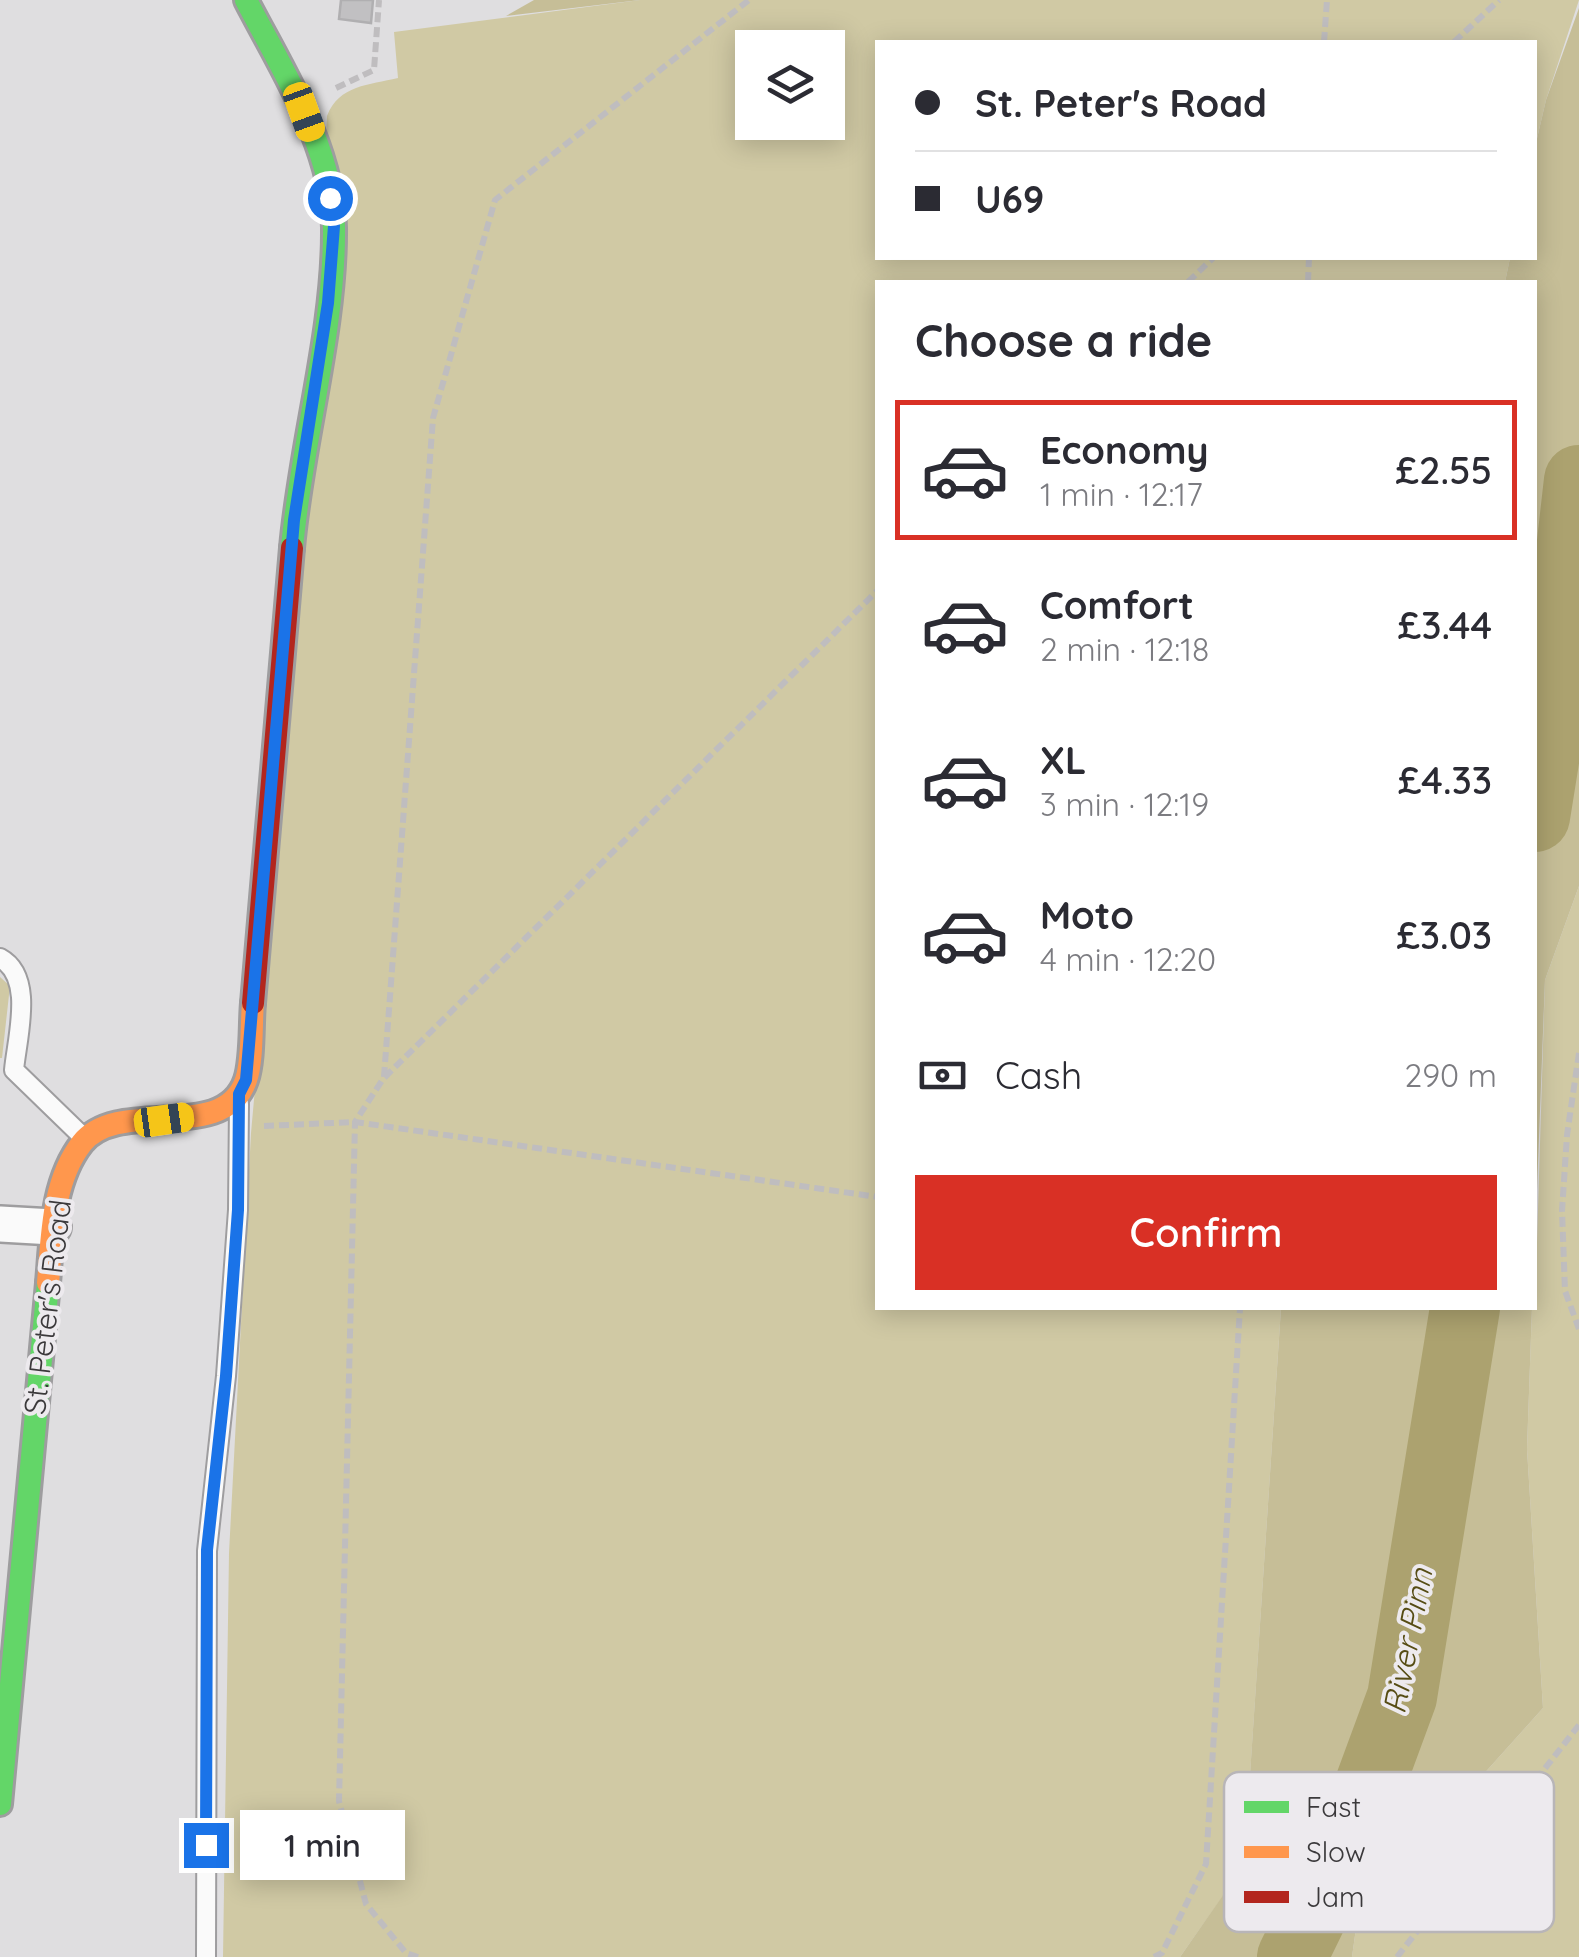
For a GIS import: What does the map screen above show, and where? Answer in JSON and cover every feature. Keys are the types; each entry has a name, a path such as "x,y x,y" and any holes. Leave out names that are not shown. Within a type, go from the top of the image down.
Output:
{"street":[{"path":"86,1139 111,1122 124,1119 202,1116 239,1094 246,1080 294,520 328,303 334,226 324,170 304,112 246,0"},
{"name":"St. Peter's Road","path":"0,1804 10,1579 54,1227 68,1166 86,1139"},
{"path":"0,1224 54,1227"}],"lane":[{"path":"0,958 6,960 21,985 14,1070 86,1139"},
{"path":"206,1957 207,1550 226,1376 238,1210 239,1094"}],"path":[{"path":"365,74 374,70 379,0"},
{"path":"384,1078 433,418 495,200 749,0"},
{"path":"1324,40 1326,0"},
{"path":"1456,40 1499,0"},
{"path":"1190,280 1211,260"},
{"path":"418,1957 406,1953 366,1904 339,1802 355,1122 384,1078 875,593"},
{"path":"1579,1053 1567,1136 1562,1211 1565,1291 1579,1329"},
{"path":"238,1128 355,1122 875,1197"},
{"path":"1154,1957 1162,1953 1206,1864 1240,1310"},
{"path":"1542,1772 1579,1724"},
{"path":"1397,1957 1417,1932"}],"shaded area":[{"path":"534,0 640,0 506,16"},
{"path":"640,0 1579,0 1537,138 1537,40 875,40 875,260 1510,260 1505,280 875,280 875,1310 1281,1310 1250,1772 1224,1772 1224,1894 1180,1957 223,1957 229,1553 251,1133 306,521 327,116 339,98 366,85 398,78 394,32"},
{"path":"1579,8 1579,886 1545,980 1537,1190 1537,280 1505,280 1510,260 1537,260 1537,138 1546,100"},
{"path":"1579,886 1579,1957 1352,1957 1355,1932 1554,1932 1554,1772 1486,1772 1543,1708 1527,1449 1532,1310 1537,1310 1545,980"},
{"path":"0,977 10,986 2,1058 0,1058"},
{"path":"1281,1310 1532,1310 1527,1449 1543,1708 1486,1772 1250,1772"},
{"path":"1224,1894 1224,1932 1355,1932 1352,1957 1180,1957"}],"building":[{"path":"341,0 373,0 371,23 339,19"}],"waterway":[{"name":"River Pinn","path":"1537,804 1555,692 1579,480"},
{"name":"River Pinn","path":"1374,1772 1402,1697 1465,1310"},
{"name":"River Pinn","path":"1292,1957 1304,1932"}],"traffic: fast":[{"path":"246,0 315,139 325,168 334,228 324,347 292,548"},
{"path":"0,1804 48,1283"}],"traffic: slow":[{"path":"48,1283 59,1192 82,1143 99,1129 121,1122 194,1116 216,1111 234,1099 248,1072 253,1003"}],"traffic: jam":[{"path":"253,1003 292,548"}],"route":[{"path":"206,1845 207,1550 226,1376 238,1210 239,1094 246,1080 294,520 328,303 334,226 330,198"}]}
